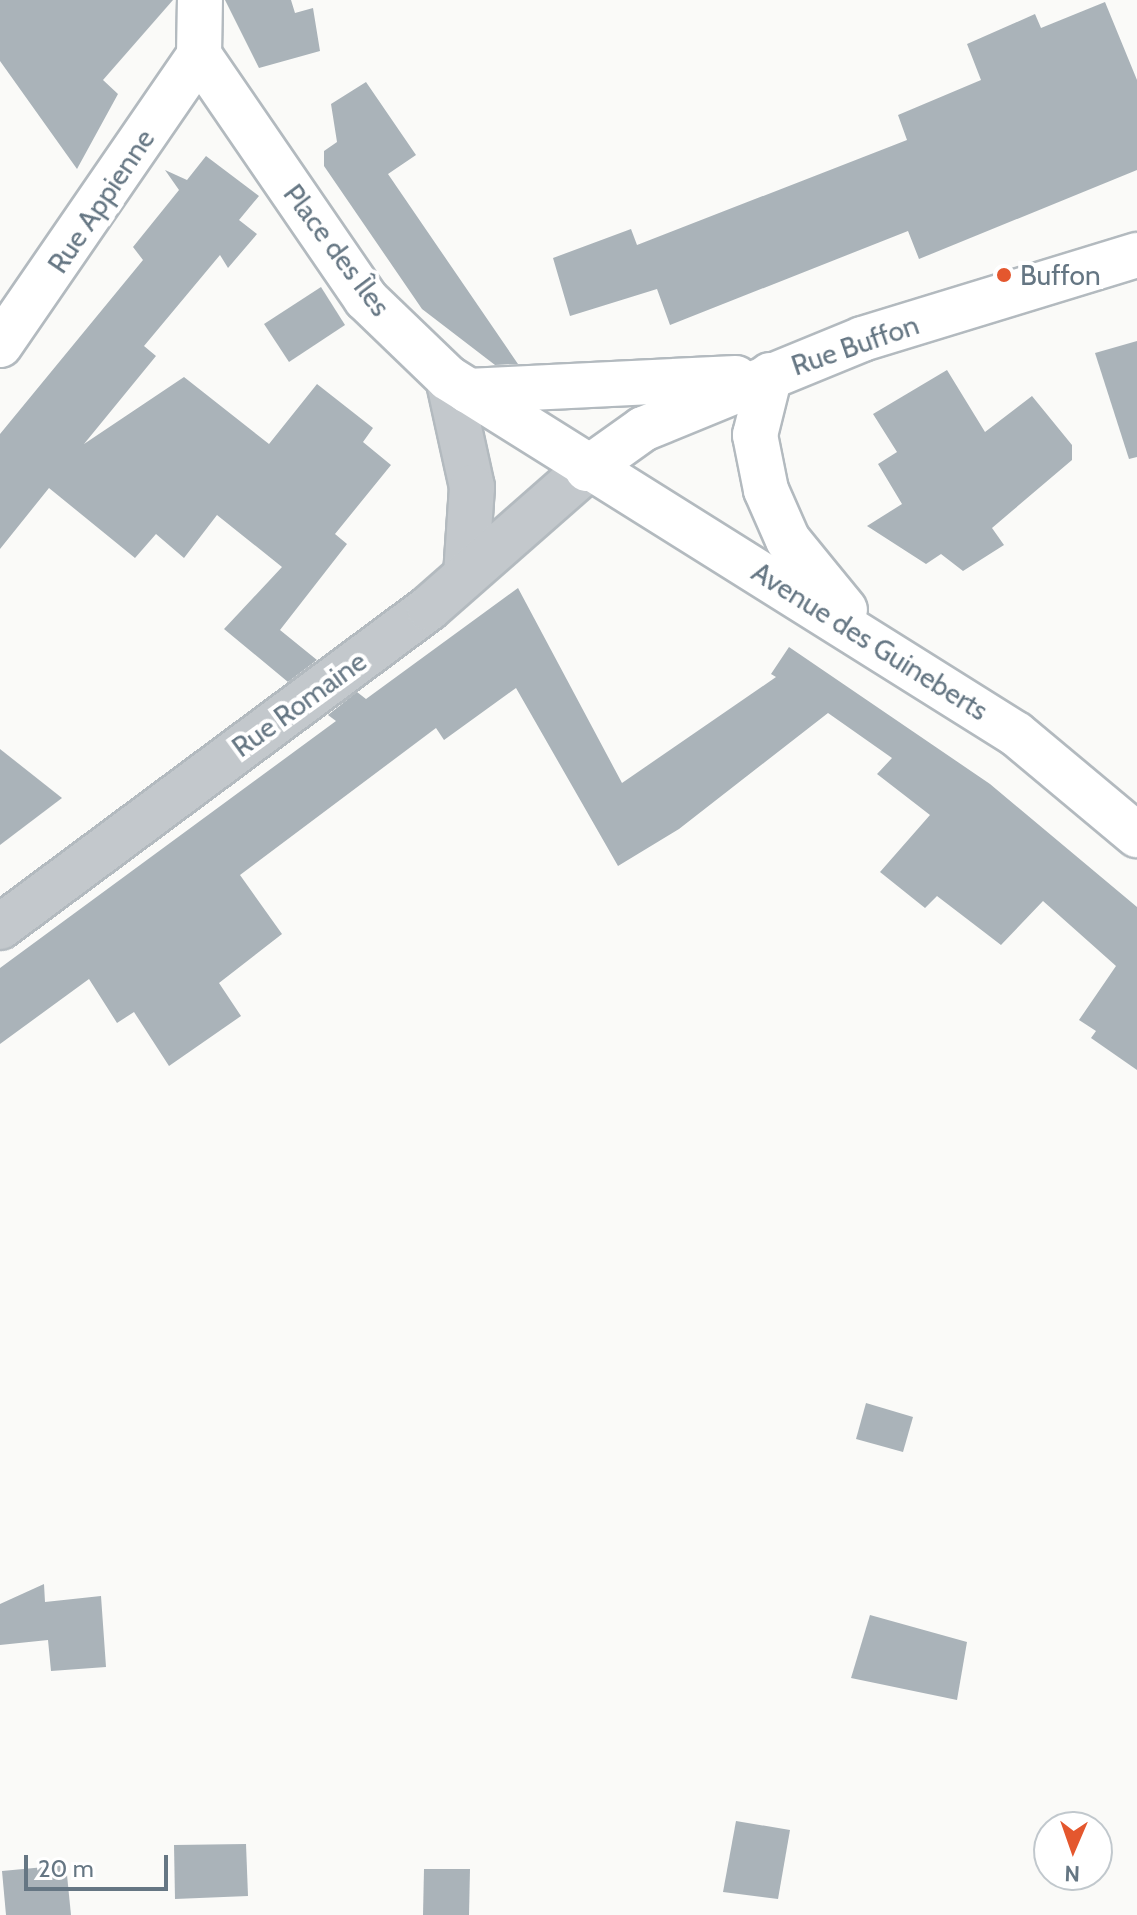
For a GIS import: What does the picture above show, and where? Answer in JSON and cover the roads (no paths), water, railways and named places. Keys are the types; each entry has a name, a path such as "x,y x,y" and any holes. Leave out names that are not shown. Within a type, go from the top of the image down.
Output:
{"main road":[{"path":"199,55 200,0"},
{"name":"Rue Appienne","path":"0,345 199,55"},
{"name":"Place des Îles","path":"199,55 366,299 458,384 587,469"},
{"name":"Rue Buffon","path":"587,469 643,429 770,375 1137,255"},
{"path":"458,384 770,375 755,435 766,490 788,540 864,634"},
{"name":"Avenue des Guineberts","path":"587,469 864,634 1016,734 1137,835"}],"street":[{"path":"458,384 472,487 466,575"},
{"name":"Rue Romaine","path":"0,927 466,575 587,469"}],"place":[{"name":"Buffon","path":"1004,275"}]}
